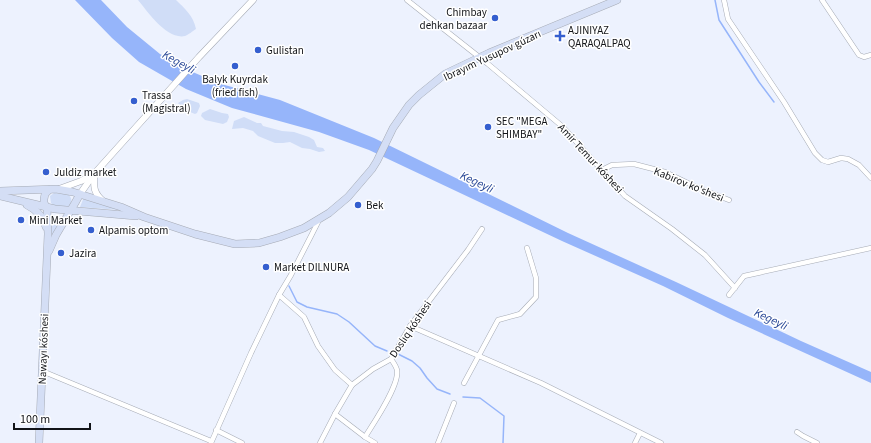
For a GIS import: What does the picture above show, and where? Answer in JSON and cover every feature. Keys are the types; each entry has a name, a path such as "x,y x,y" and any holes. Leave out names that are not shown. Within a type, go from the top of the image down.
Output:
{"main road":[{"name":"Ibrayım Yusupov gúzarı","path":"144,217 205,237 235,244 259,243 304,228 329,213 348,197 377,161 393,128 409,105 445,74 612,1"},
{"name":"Nawayı kóshesi","path":"39,443 48,234 47,208 44,203 44,199 45,194 53,190"},
{"path":"0,191 66,190 121,207 144,217"},
{"path":"47,255 56,235 80,194"},
{"path":"0,196 47,208 144,217"},
{"path":"18,200 35,209 41,215 48,234"}],"street":[{"path":"80,194 94,174 198,57 253,0"},
{"name":"Amir Temur kóshesi","path":"407,0 563,127 625,196 672,229 705,255 734,288"},
{"path":"724,0 728,19 784,102 814,153 822,160 828,162 841,158 848,159 859,165 871,178"},
{"path":"822,0 859,55 864,57 871,55"},
{"name":"Kabirov ko'shesi","path":"602,170 612,165 634,164 665,172 696,187 729,200"},
{"path":"53,190 81,181 94,174"},
{"path":"94,174 95,191 97,196 104,202"},
{"path":"42,372 211,442 279,295 291,275 319,219"},
{"name":"Doslıq kóshesi","path":"320,443 334,414 352,385 373,369 391,359 410,326 468,250 482,229"},
{"path":"464,383 498,320 520,314 536,298 536,278 527,248"},
{"path":"729,295 744,276 871,248"},
{"path":"279,295 304,317 318,346 335,370 352,385"},
{"path":"410,326 541,383 661,443"},
{"path":"365,437 387,402 395,383 397,371 391,359"},
{"path":"438,443 454,403"},
{"path":"334,414 374,443"},
{"path":"216,430 242,443"},
{"path":"796,432 817,443"},
{"path":"635,443 640,433"}],"shaded area":[{"path":"138,0 176,0 191,16 196,29 185,36 171,34 158,24"},
{"path":"187,99 199,103 200,106 197,113 195,114 185,111 178,103"},
{"path":"210,109 228,114 229,117 227,122 223,124 205,120 201,116 202,113"},
{"path":"244,117 257,123 261,123 263,126 282,131 294,132 309,137 314,140 317,147 323,148 325,151 319,152 302,148 290,142 275,143 258,136 253,131 243,128 232,129 234,121"},
{"path":"54,193 68,194 71,203 68,207 54,206 51,203 50,196"},
{"path":"84,197 120,210 80,207"},
{"path":"51,216 62,217 51,238"}],"water":[{"path":"75,0 101,0 127,27 160,54 195,73 221,84 280,100 374,138 568,233 871,372 871,383 728,318 663,286 562,241 369,150 319,132 232,108 186,89 139,62 112,38"}],"waterway":[{"path":"715,0 719,20 759,82 774,102"},
{"path":"289,286 297,302 307,307 337,314 349,322 375,346 387,351"},
{"path":"398,354 412,361 420,368 437,389 450,394"},
{"path":"463,397 480,398 504,416 503,443"}],"place":[{"name":"Chimbay dehkan bazaar","path":"495,18"},
{"name":"AJINIYAZ QARAQALPAQ","path":"560,36"},
{"name":"Gulistan","path":"258,50"},
{"name":"Balyk Kuyrdak (fried fish)","path":"235,66"},
{"name":"Trassa (Magistral)","path":"134,101"},
{"name":"SEC \"MEGA SHIMBAY\"","path":"488,127"},
{"name":"Juldiz market","path":"46,172"},
{"name":"Bek","path":"358,205"},
{"name":"Mini Market","path":"21,220"},
{"name":"Alpamis optom","path":"91,230"},
{"name":"Jazira","path":"61,253"},
{"name":"Market DILNURA","path":"266,267"}],"water label":[{"name":"Kegeyli","path":"179,62"},
{"name":"Kegeyli","path":"477,182"},
{"name":"Kegeyli","path":"771,319"}]}
